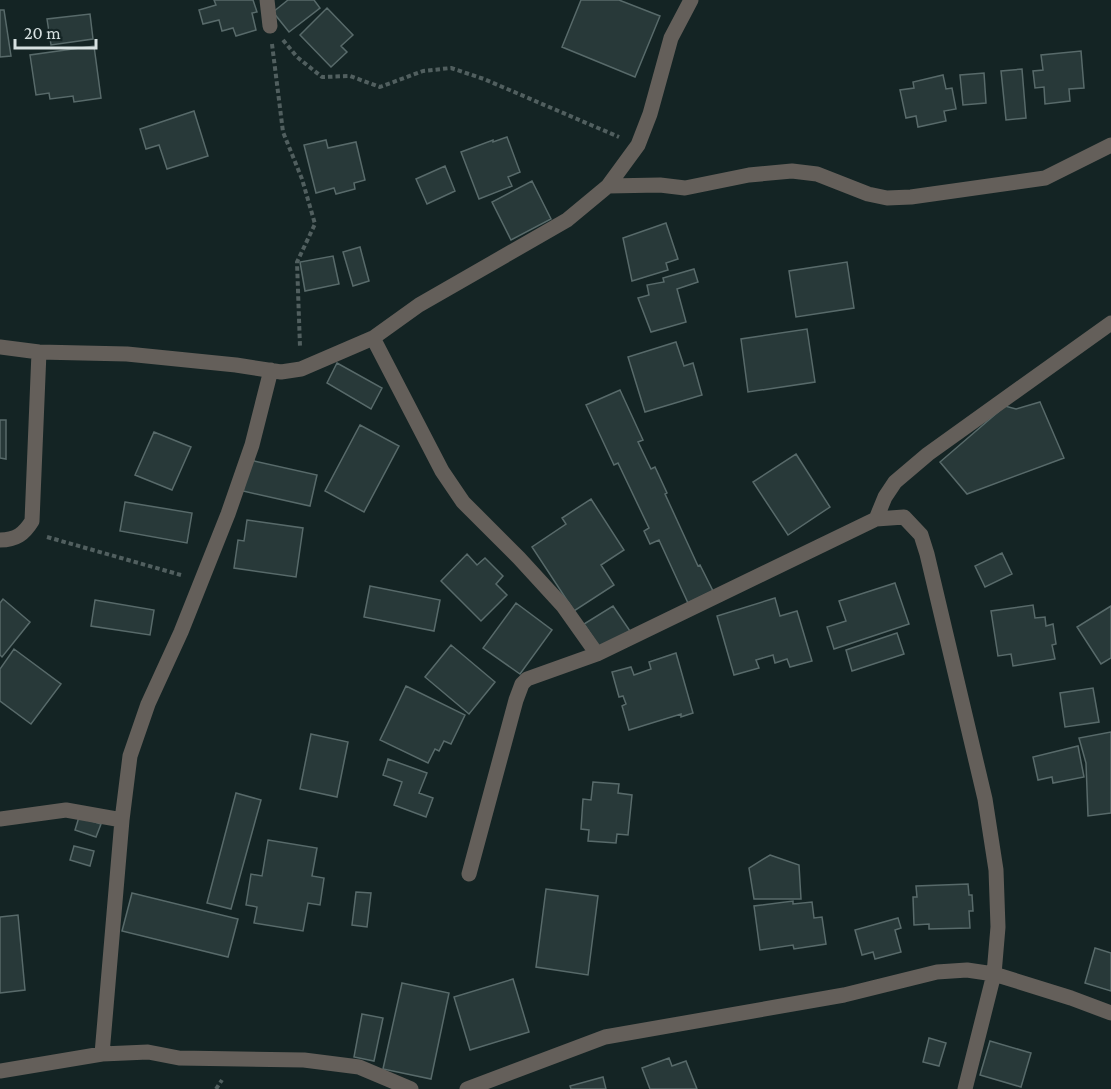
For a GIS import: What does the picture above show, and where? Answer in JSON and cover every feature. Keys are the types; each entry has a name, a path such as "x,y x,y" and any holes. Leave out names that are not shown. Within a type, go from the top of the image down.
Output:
{"street":[{"path":"267,0 270,26"},
{"path":"0,347 39,352 127,354 225,363 281,372 301,369 373,338 419,305 567,220 608,186 638,145 650,114 671,38 691,0"},
{"path":"608,186 660,185 685,188 749,175 792,171 817,174 868,195 886,198 911,197 1045,178 1111,145"},
{"path":"876,519 885,497 895,482 928,454 1111,323"},
{"path":"373,338 442,471 463,502 563,606 597,654"},
{"path":"0,540 12,540 26,531 32,521 39,352"},
{"path":"102,1054 122,820 127,773 133,746 148,704 181,632 228,514 248,455 272,370"},
{"path":"469,874 522,684 534,675 597,654 876,519 904,517 921,535 927,554 985,799 996,870 998,927 994,974 965,1089"},
{"path":"0,819 66,810 122,820"},
{"path":"467,1089 605,1037 844,995 937,972 967,970 994,974 1111,1013"},
{"path":"0,1071 102,1054 148,1052 179,1058 304,1060 359,1067 411,1089"}],"path":[{"path":"270,26 297,57 322,77 350,76 380,87 423,71 451,68 484,79 638,145"},
{"path":"270,26 283,132 302,178 315,224 297,262 301,369"},
{"path":"26,531 200,580"}],"building":[{"path":"214,0 253,0 257,12 252,13 256,30 236,36 233,28 222,31 219,20 203,24 199,10 216,5"},
{"path":"288,0 314,0 320,8 289,32 273,12"},
{"path":"581,0 619,0 660,16 635,77 562,47"},
{"path":"327,8 353,35 341,46 347,52 331,67 300,35"},
{"path":"0,10 4,10 11,56 0,57"},
{"path":"90,14 93,39 51,45 47,19"},
{"path":"94,46 101,98 74,102 73,96 50,99 49,93 36,95 30,55"},
{"path":"1081,51 1084,88 1069,89 1070,101 1045,104 1044,87 1035,88 1033,71 1043,70 1041,55"},
{"path":"1022,69 1026,118 1006,120 1001,71"},
{"path":"984,73 986,103 963,105 960,75"},
{"path":"943,75 946,89 952,88 956,109 944,111 946,121 918,127 916,116 906,118 900,90 914,88 913,82"},
{"path":"194,111 208,156 167,169 159,145 146,149 140,129"},
{"path":"507,137 520,172 508,177 512,186 479,199 461,152"},
{"path":"326,140 328,148 356,142 365,180 354,183 355,189 336,194 334,188 316,193 304,145"},
{"path":"445,166 455,191 427,204 416,179"},
{"path":"532,181 551,219 511,240 492,202"},
{"path":"666,223 678,259 666,263 668,270 632,281 623,238"},
{"path":"360,247 369,281 353,286 343,252"},
{"path":"333,256 339,284 305,291 300,262"},
{"path":"847,262 854,308 796,317 789,271"},
{"path":"694,269 698,282 677,289 686,322 651,332 638,298 649,295 647,285 664,282 663,278"},
{"path":"807,329 815,382 748,392 741,339"},
{"path":"676,342 684,366 693,363 702,395 645,412 628,357"},
{"path":"337,363 382,388 371,409 327,383"},
{"path":"620,390 643,440 638,442 651,469 655,467 698,566 700,565 713,591 688,603 659,540 650,544 644,531 649,528 618,463 614,465 586,405"},
{"path":"1040,402 1064,458 967,494 940,462 1005,406 1016,409"},
{"path":"0,420 6,420 6,459 0,458"},
{"path":"360,425 399,446 364,512 325,491"},
{"path":"154,432 191,447 172,490 135,475"},
{"path":"796,454 830,507 788,535 753,482"},
{"path":"250,460 317,475 310,506 243,491"},
{"path":"591,499 624,550 601,565 614,585 574,611 532,547 566,524 562,518"},
{"path":"125,502 192,513 187,543 120,531"},
{"path":"247,520 303,528 296,577 234,568 238,540 244,541"},
{"path":"1002,553 1012,574 985,587 975,566"},
{"path":"467,554 477,565 485,558 503,576 496,584 507,595 481,621 441,581"},
{"path":"895,583 909,624 834,649 827,627 846,621 839,601"},
{"path":"370,586 440,600 434,631 364,617"},
{"path":"775,598 780,616 797,611 812,661 790,667 787,659 775,663 773,655 756,660 759,668 734,675 717,616"},
{"path":"3,599 30,622 2,657 0,655 0,603"},
{"path":"95,600 154,610 150,635 91,626"},
{"path":"516,603 552,630 520,674 483,648"},
{"path":"1033,605 1035,618 1045,617 1046,626 1053,624 1056,644 1052,645 1055,659 1013,666 1011,654 998,656 991,611"},
{"path":"613,606 630,631 601,650 584,624"},
{"path":"1111,606 1111,658 1101,664 1077,627"},
{"path":"897,633 904,654 852,671 846,650"},
{"path":"451,645 495,682 469,714 425,677"},
{"path":"14,649 61,684 31,724 0,701 0,669"},
{"path":"676,653 693,713 681,717 681,714 629,730 622,706 626,704 623,696 619,697 612,672 631,667 634,675 651,669 649,662"},
{"path":"406,686 465,715 451,744 444,741 439,751 435,749 428,763 380,740"},
{"path":"1093,688 1099,722 1065,727 1060,693"},
{"path":"1111,732 1111,813 1088,816 1086,763 1079,738"},
{"path":"311,734 348,742 337,797 300,789"},
{"path":"1078,746 1084,777 1053,783 1052,777 1038,780 1033,757"},
{"path":"388,759 427,773 419,793 433,798 426,817 394,805 402,782 383,775"},
{"path":"593,782 619,784 618,793 632,795 628,835 617,834 616,843 588,841 589,830 581,829 583,799 591,800"},
{"path":"236,793 261,800 231,909 207,903"},
{"path":"79,817 101,824 96,837 75,830"},
{"path":"268,840 317,848 312,876 324,878 320,905 308,903 303,931 254,923 257,907 246,905 251,874 262,876"},
{"path":"74,846 94,851 90,866 70,860"},
{"path":"770,855 799,865 801,899 754,899 749,868"},
{"path":"968,884 969,895 972,895 973,911 969,911 970,928 929,929 929,924 914,925 913,897 917,897 916,886"},
{"path":"546,889 598,896 588,975 536,967"},
{"path":"356,892 371,893 367,927 352,925"},
{"path":"132,893 238,919 228,957 122,931"},
{"path":"793,901 793,904 812,902 814,918 822,917 826,944 794,949 793,945 760,950 754,906"},
{"path":"18,915 25,990 0,993 0,917"},
{"path":"898,918 901,928 895,930 901,952 875,959 873,952 862,955 855,930"},
{"path":"1095,948 1111,953 1111,991 1085,983"},
{"path":"513,979 529,1032 470,1050 454,997"},
{"path":"402,983 449,993 431,1079 383,1069"},
{"path":"362,1014 383,1018 374,1061 354,1057"},
{"path":"929,1038 946,1043 939,1066 923,1062"},
{"path":"990,1041 1031,1053 1021,1087 980,1075"},
{"path":"669,1058 672,1066 686,1061 697,1089 650,1089 642,1068"},
{"path":"603,1077 606,1089 571,1089 570,1086"}]}
